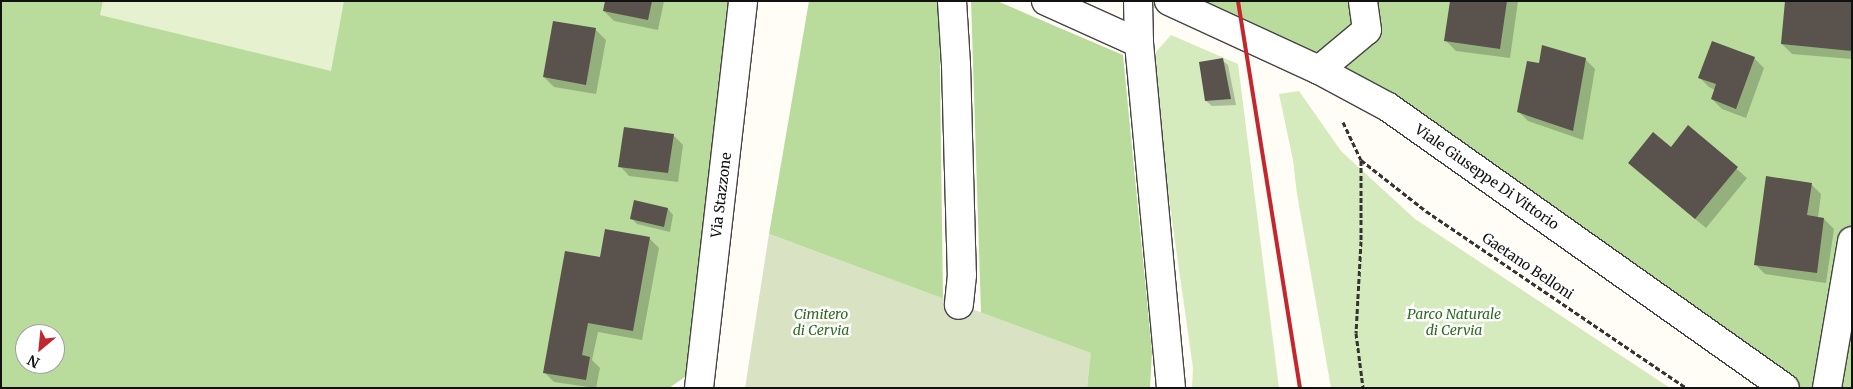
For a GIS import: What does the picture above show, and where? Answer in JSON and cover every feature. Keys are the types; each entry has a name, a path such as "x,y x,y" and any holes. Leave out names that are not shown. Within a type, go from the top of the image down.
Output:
{"street":[{"name":"Via Stazzone","path":"699,388 743,1"},
{"path":"952,1 956,65 962,275 959,305"},
{"path":"1046,1 1139,43"},
{"path":"1138,1 1139,43 1171,388"},
{"name":"Viale Giuseppe Di Vittorio","path":"1170,1 1319,70 1388,107 1784,388"},
{"path":"1319,70 1367,30 1363,1"},
{"path":"1828,388 1852,241"}],"path":[{"name":"Gaetano Belloni","path":"1319,70 1361,160 1361,241 1356,333 1363,388"},
{"name":"Gaetano Belloni","path":"1361,160 1426,212 1686,388"}],"green space":[{"path":"1,1 736,1 701,366 669,388 1,388"},
{"path":"103,1 344,1 331,71 100,15"},
{"path":"809,1 939,1 943,299 769,234"},
{"path":"971,1 997,1 1123,55 1152,352 1150,388 1087,388 1090,353 981,313"},
{"path":"1136,1 1852,1 1852,388 1771,388 1319,70"},
{"path":"1171,35 1238,64 1279,388 1192,388 1193,368 1157,115 1156,52"},
{"name":"Parco Naturale di Cervia","path":"1299,91 1341,151 1415,219 1670,388 1331,388 1297,194 1293,160 1279,94"},
{"name":"Cimitero di Cervia","path":"769,234 1091,353 1087,388 745,388"}],"building":[{"path":"605,1 652,1 648,20 603,11"},
{"path":"1450,1 1507,1 1500,49 1444,41"},
{"path":"1785,1 1852,1 1852,51 1781,44"},
{"path":"553,21 596,28 586,85 543,77"},
{"path":"1712,41 1755,57 1736,109 1711,99 1716,84 1698,78"},
{"path":"1542,45 1586,58 1573,131 1517,112 1527,61 1539,63"},
{"path":"1223,58 1231,99 1205,101 1199,62"},
{"path":"1688,125 1738,167 1695,219 1628,163 1653,132 1671,147"},
{"path":"624,127 674,134 668,173 618,167"},
{"path":"1766,176 1812,183 1807,215 1824,218 1817,273 1754,265"},
{"path":"634,200 668,208 664,227 630,219"},
{"path":"605,229 650,237 633,331 588,323 582,355 590,357 586,380 543,373 565,251 600,257"}],"railway":[{"path":"1238,1 1300,388"}]}
